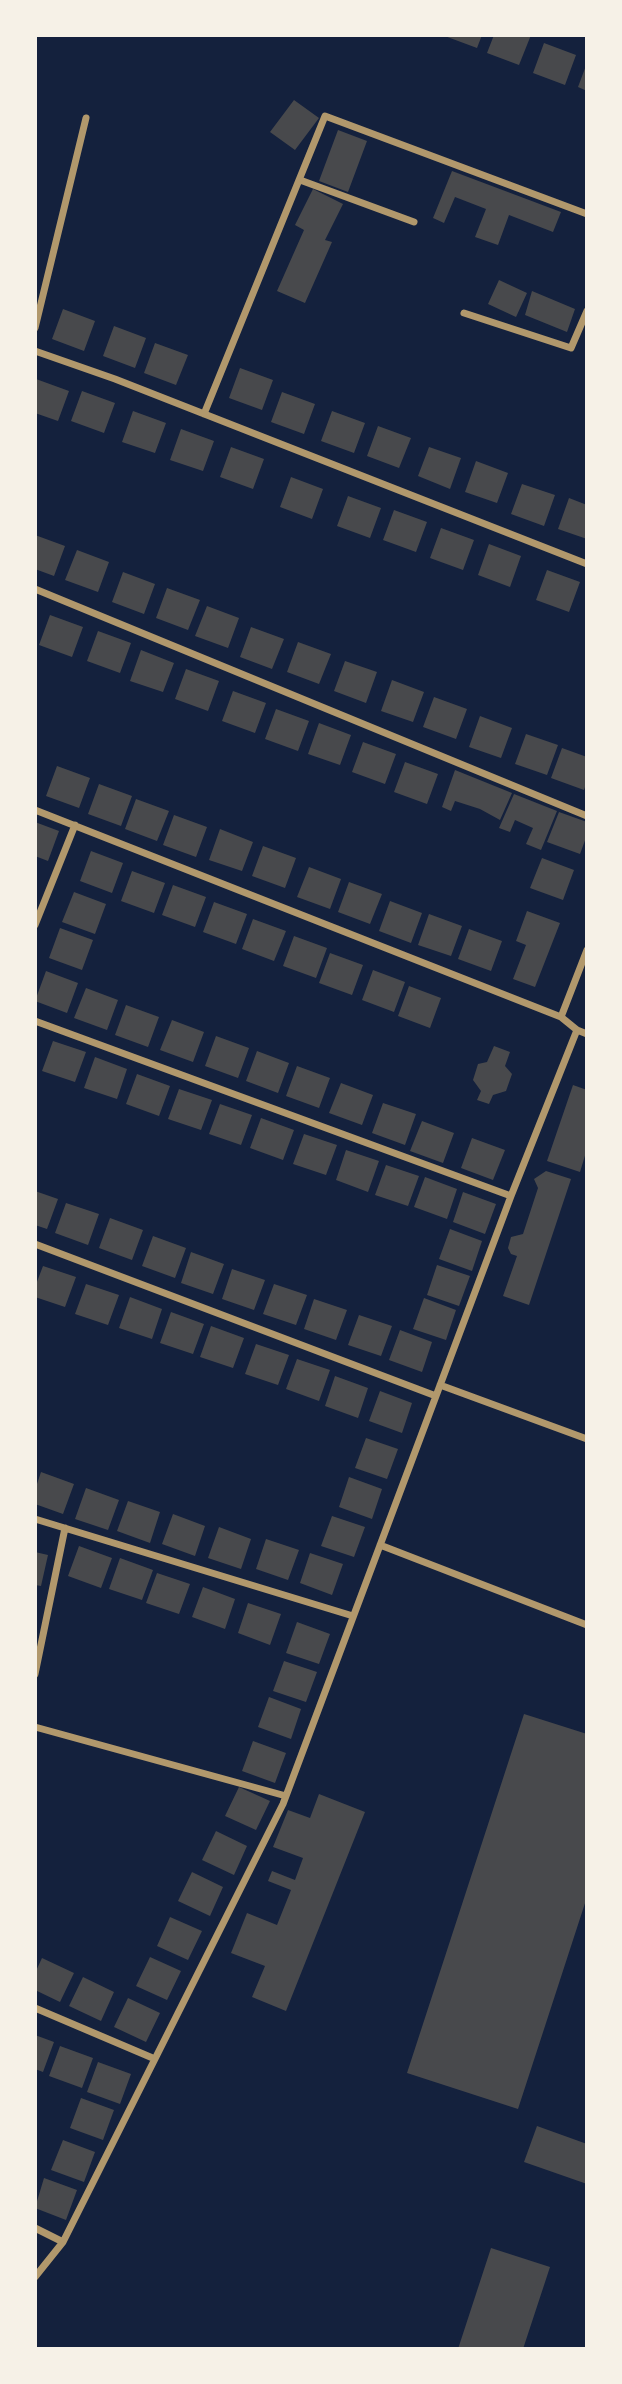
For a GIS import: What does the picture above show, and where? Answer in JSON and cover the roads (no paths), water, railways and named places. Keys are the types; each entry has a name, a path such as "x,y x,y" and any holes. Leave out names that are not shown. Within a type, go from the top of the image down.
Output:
{"street":[{"path":"204,414 325,116 587,214"},
{"path":"35,328 86,118"},
{"path":"300,180 414,222"},
{"path":"464,313 570,348 587,311"},
{"path":"35,351 587,564"},
{"path":"35,589 587,816"},
{"path":"35,810 561,1017 577,1030 587,1034"},
{"path":"35,925 75,825"},
{"path":"561,1017 587,950"},
{"path":"35,1021 511,1196"},
{"path":"35,2277 62,2242 286,1796 511,1196 577,1030"},
{"path":"35,1244 436,1396"},
{"path":"440,1385 587,1439"},
{"path":"35,1519 354,1616"},
{"path":"35,1674 65,1528"},
{"path":"380,1545 587,1625"},
{"path":"35,1727 286,1796"},
{"path":"35,2008 155,2059"},
{"path":"35,2228 62,2242"}]}
